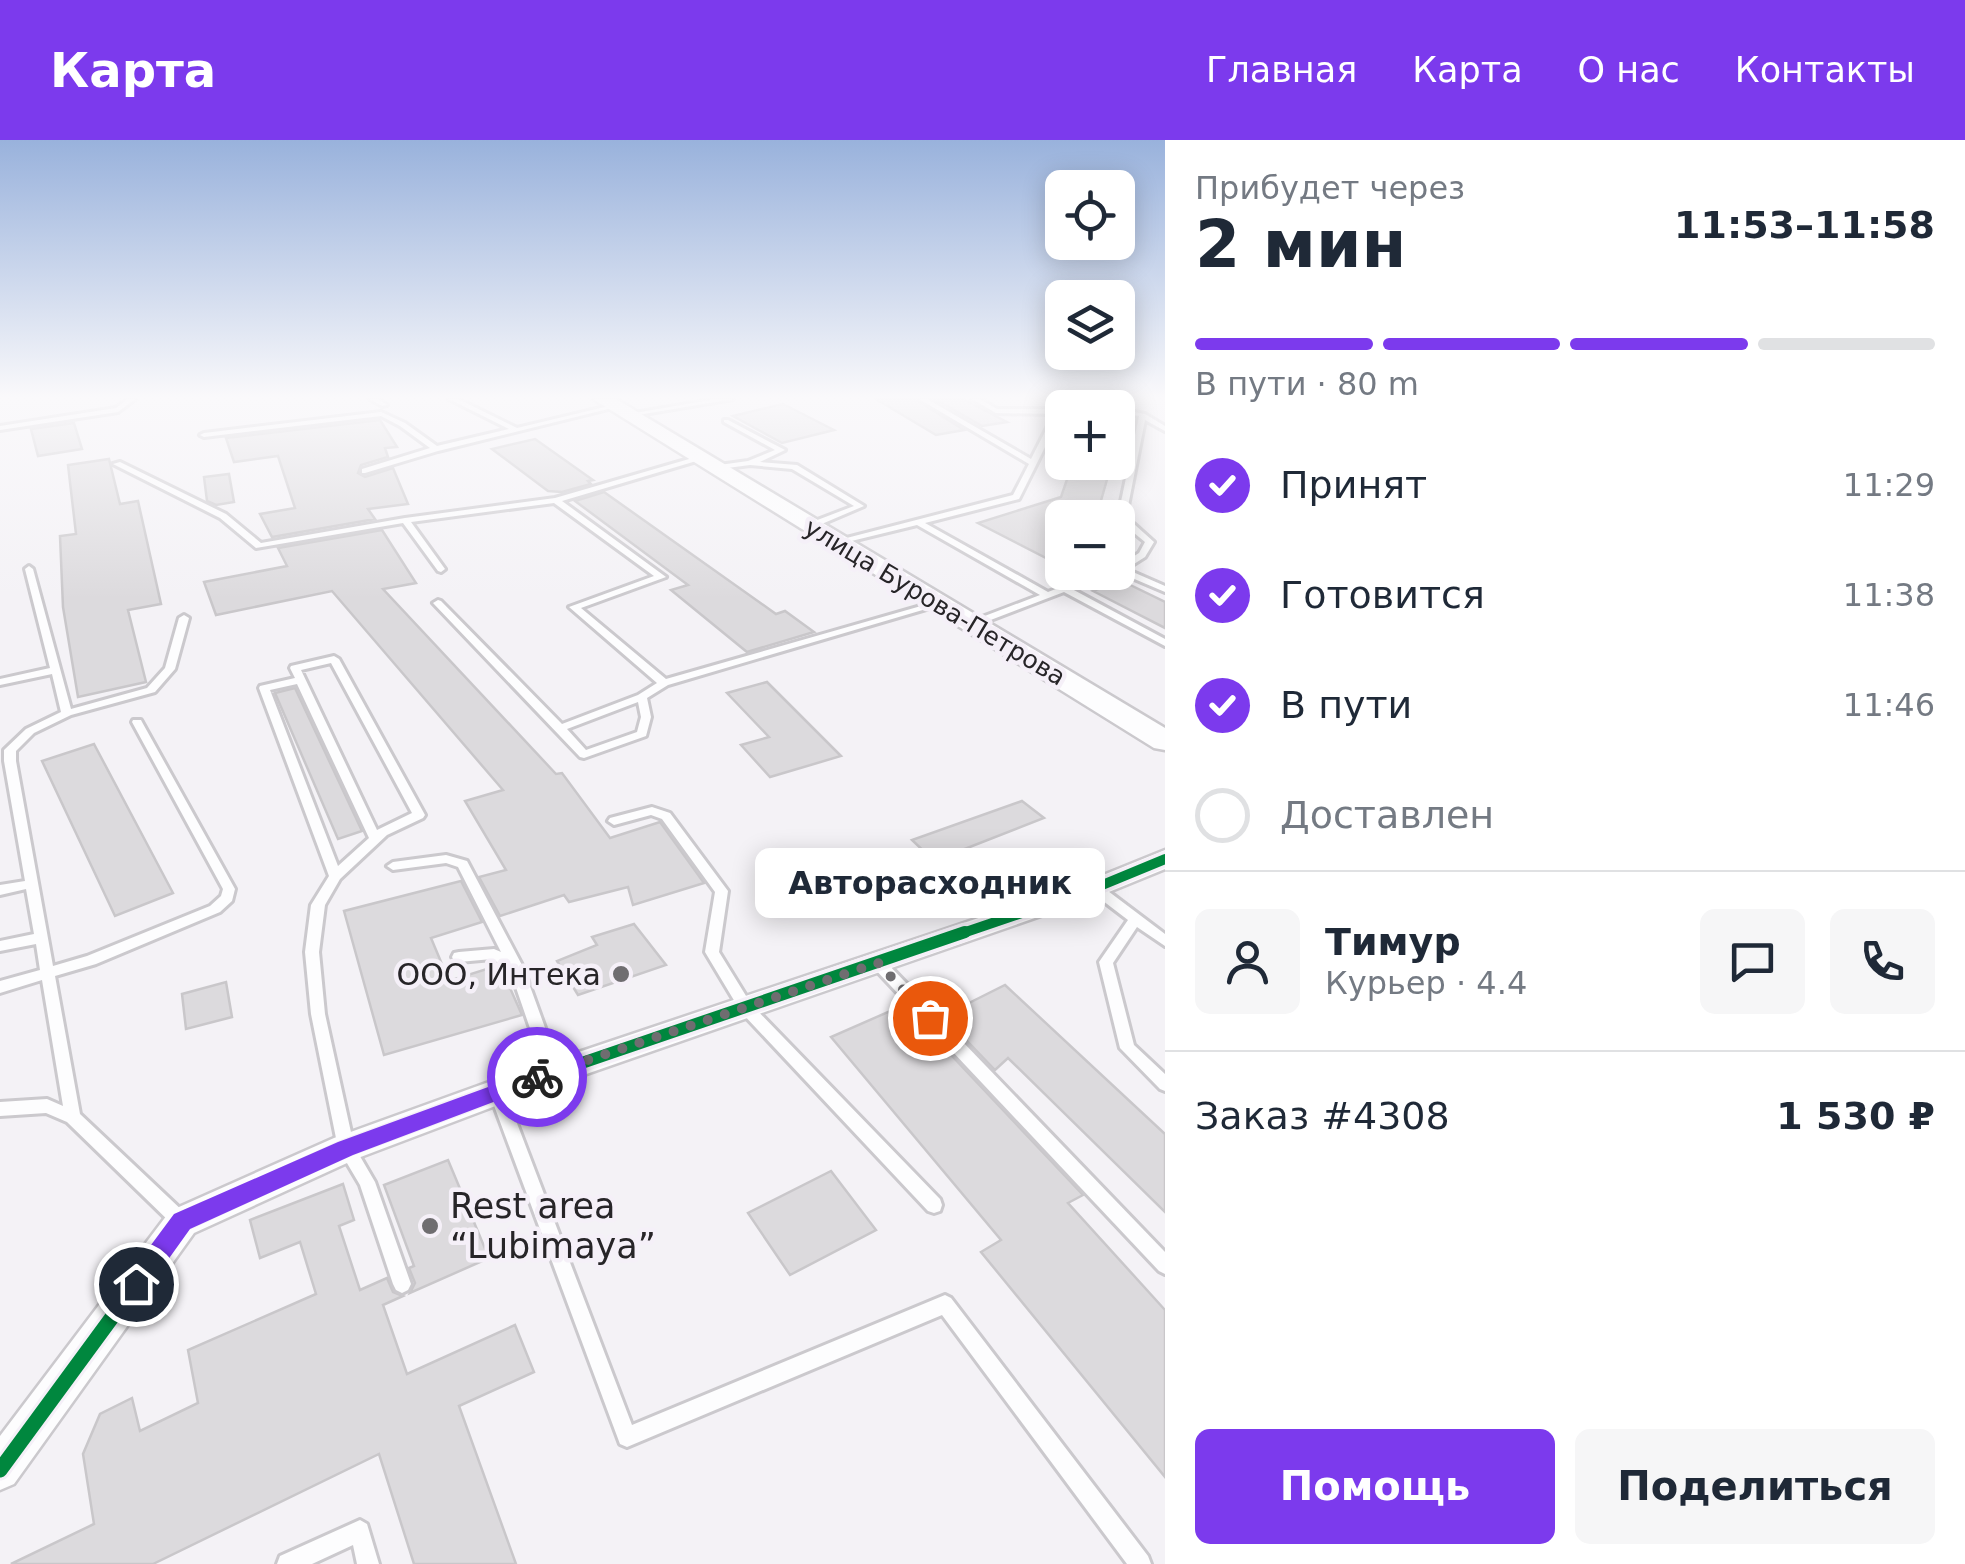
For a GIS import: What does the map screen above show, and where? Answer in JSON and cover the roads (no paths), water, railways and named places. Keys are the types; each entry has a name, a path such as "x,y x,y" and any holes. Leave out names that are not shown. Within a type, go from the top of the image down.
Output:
{"main road":[{"name":"улица Бурова-Петрова","path":"709,465 1165,741"}],"street":[{"path":"0,1470 182,1222 346,1148 497,1092 1095,888 1165,859"}],"lane":[{"path":"120,465 224,516 259,546 405,520 556,500 701,465"},
{"path":"365,472 385,465"},
{"path":"775,465 794,468 860,506 810,526"},
{"path":"838,543 1016,496 1032,465"},
{"path":"1125,500 1133,465"},
{"path":"556,500 661,577 574,607 664,682"},
{"path":"405,520 440,569"},
{"path":"917,522 1047,595"},
{"path":"1135,529 1150,542 1135,559"},
{"path":"29,570 66,713"},
{"path":"1135,576 1165,589"},
{"path":"972,624 1058,590"},
{"path":"1067,590 1165,644"},
{"path":"438,603 584,754 642,734 646,717 642,697"},
{"path":"560,728 642,697 664,682 938,604"},
{"path":"74,1117 30,884 10,750 30,731 66,713 152,690 170,670 184,618"},
{"path":"375,839 295,668 334,659 419,815 375,839 336,876 318,905 312,952 318,1014 346,1148 367,1182 402,1284"},
{"path":"0,682 55,670"},
{"path":"300,680 264,688 336,876"},
{"path":"0,987 91,960 215,909 227,898 229,889 137,722"},
{"path":"614,821 652,811 663,813 722,891 712,952 746,1008 934,1204"},
{"path":"393,866 446,859 463,864 516,968 554,1072"},
{"path":"0,890 30,884"},
{"path":"1095,888 1165,942"},
{"path":"1136,920 1106,962 1127,1048 1165,1084"},
{"path":"0,946 40,938"},
{"path":"459,957 494,954 516,968"},
{"path":"878,963 1165,1265"},
{"path":"497,1092 627,1437 945,1304 1140,1564"},
{"path":"0,1109 9,1105 47,1106 74,1117 182,1222"},
{"path":"288,1564 360,1531 368,1564"}],"place":[{"name":"ООО, Интека","path":"621,974"},
{"name":"Авторасходник","path":"930,1018"},
{"name":"Rest area “Lubimaya”","path":"430,1226"}]}
